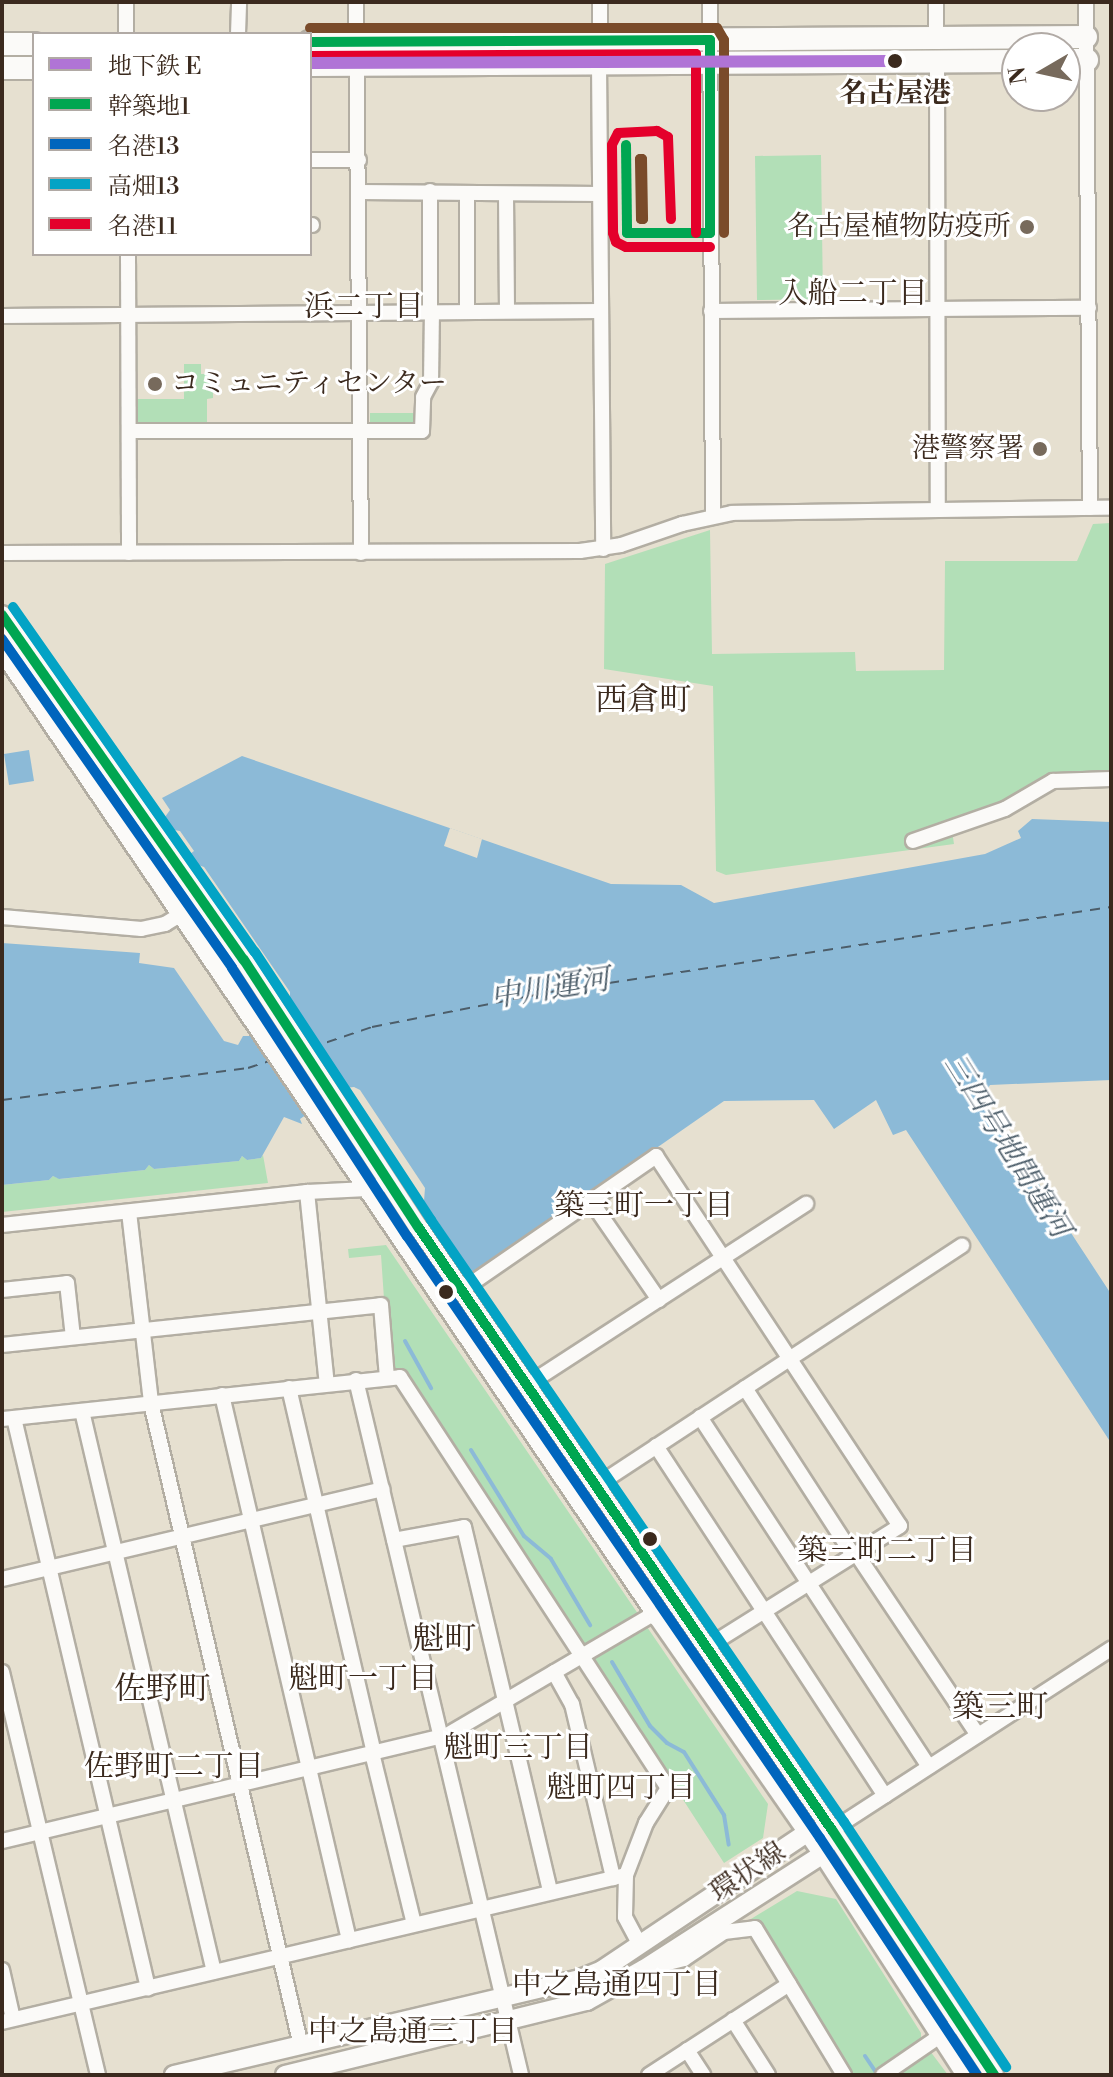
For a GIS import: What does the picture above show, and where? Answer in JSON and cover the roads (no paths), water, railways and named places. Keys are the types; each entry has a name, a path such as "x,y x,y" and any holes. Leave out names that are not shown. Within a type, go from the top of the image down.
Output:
{"highway":[{"path":"312,65 357,54 600,41 1086,37"},
{"path":"312,43 357,54 599,63 1001,61"},
{"path":"2,44 32,44"},
{"path":"2,68 32,68"}],"main road":[{"path":"2,615 244,960 389,1183 832,1830 994,2075"},
{"path":"2,650 222,970 655,1613 823,1854 966,2075"},
{"name":"環状線","path":"174,2075 580,1979 640,1945 807,1833 832,1830 823,1854 644,1969 587,2001 308,2072 285,2075"}],"street":[{"path":"126,2 126,32"},
{"path":"238,32 239,2"},
{"path":"356,2 361,553"},
{"path":"600,2 600,41"},
{"path":"710,2 713,516"},
{"path":"936,2 936,38"},
{"path":"1081,48 1086,37 1086,2"},
{"path":"937,62 938,510"},
{"path":"599,63 603,549"},
{"path":"1079,112 1089,308 1090,508"},
{"path":"312,160 359,160"},
{"path":"129,431 422,431 423,397 431,382 430,191"},
{"path":"359,192 467,191 467,311"},
{"path":"467,195 600,194"},
{"path":"506,195 507,311"},
{"path":"128,256 129,553"},
{"path":"711,311 1089,308"},
{"path":"2,316 601,311"},
{"path":"2,553 603,549 713,516 1111,508"},
{"path":"913,841 1005,809 1053,781 1111,779"},
{"path":"2,917 141,929 165,924 201,902"},
{"path":"462,1290 656,1156 900,1526 707,1647"},
{"path":"2,1225 307,1192 367,1189 389,1183"},
{"path":"307,1192 327,1384"},
{"path":"591,1201 659,1300"},
{"path":"527,1385 806,1204"},
{"path":"129,1212 151,1403 301,2046"},
{"path":"596,1486 962,1246"},
{"path":"2,1290 67,1283 73,1337"},
{"path":"2,1345 381,1305 387,1378"},
{"path":"148,1988 49,1568 8,1419 400,1377 668,1788 646,1823 620,1877"},
{"path":"356,1380 521,2075"},
{"path":"289,1388 414,1924"},
{"path":"745,1388 978,1735"},
{"path":"222,1395 349,1940"},
{"path":"82,1411 214,1972"},
{"path":"700,1417 929,1767"},
{"path":"656,1446 885,1796"},
{"path":"2,1579 382,1489"},
{"path":"394,1540 464,1527 487,1510"},
{"path":"464,1527 550,1892"},
{"path":"2,1841 440,1736 655,1613"},
{"path":"832,1830 1111,1649"},
{"path":"2,1672 98,2075"},
{"path":"554,1672 572,1704 620,1877 625,1917 640,1945"},
{"path":"2,1970 8,2021 620,1877"},
{"path":"644,1969 684,1959 724,1932 755,1928 844,2075"},
{"path":"649,2075 789,1984"},
{"path":"733,2020 768,2075"},
{"path":"884,2075 959,2023"},
{"path":"687,2050 703,2075"}],"water":[{"path":"29,750 34,781 9,785 4,754"},
{"path":"242,756 611,884 681,885 714,903 985,854 1021,838 1018,831 1032,819 1111,822 1111,1080 990,1085 982,1097 1111,1294 1111,1443 906,1130 893,1135 876,1100 834,1129 814,1100 724,1101 478,1272 471,1271 424,1201 425,1188 360,1090 354,1087 345,1088 300,1119 302,1124 284,1117 261,1158 247,1160 242,1156 239,1161 154,1169 149,1165 145,1170 59,1179 53,1176 49,1180 2,1185 2,943 140,953 139,963 174,968 224,1041 238,1045 243,1036 250,1036 290,1007 290,992 204,867 198,865 190,854 194,851 180,831 174,830 165,817 170,810 162,798"}],"waterway":[{"path":"405,1341 431,1388"},
{"path":"471,1450 524,1536 551,1559 590,1625"},
{"path":"612,1662 650,1726 667,1743 684,1752 724,1815 729,1845"},
{"path":"865,2056 878,2075"}],"metro line":[{"name":"E","path":"312,63 895,61"}],"place":[{"name":"名古屋港","path":"895,61"},
{"name":"名古屋植物防疫所","path":"1027,227"},
{"name":"コミュニティセンター","path":"155,384"},
{"name":"港警察署","path":"1040,449"}],"district":[{"name":"入船二丁目","path":"853,294"},
{"name":"浜二丁目","path":"364,307"},
{"name":"西倉町","path":"643,700"},
{"name":"築三町一丁目","path":"644,1206"},
{"name":"築三町二丁目","path":"887,1551"},
{"name":"魁町","path":"444,1639"},
{"name":"魁町一丁目","path":"363,1679"},
{"name":"佐野町","path":"162,1689"},
{"name":"築三町","path":"1000,1707"},
{"name":"魁町三丁目","path":"518,1748"},
{"name":"佐野町二丁目","path":"174,1767"},
{"name":"魁町四丁目","path":"621,1788"},
{"name":"中之島通四丁目","path":"617,1985"},
{"name":"中之島通三丁目","path":"413,2032"}],"water label":[{"name":"中川運河","path":"550,989"},
{"name":"三四号地間運河","path":"1007,1146"}]}
